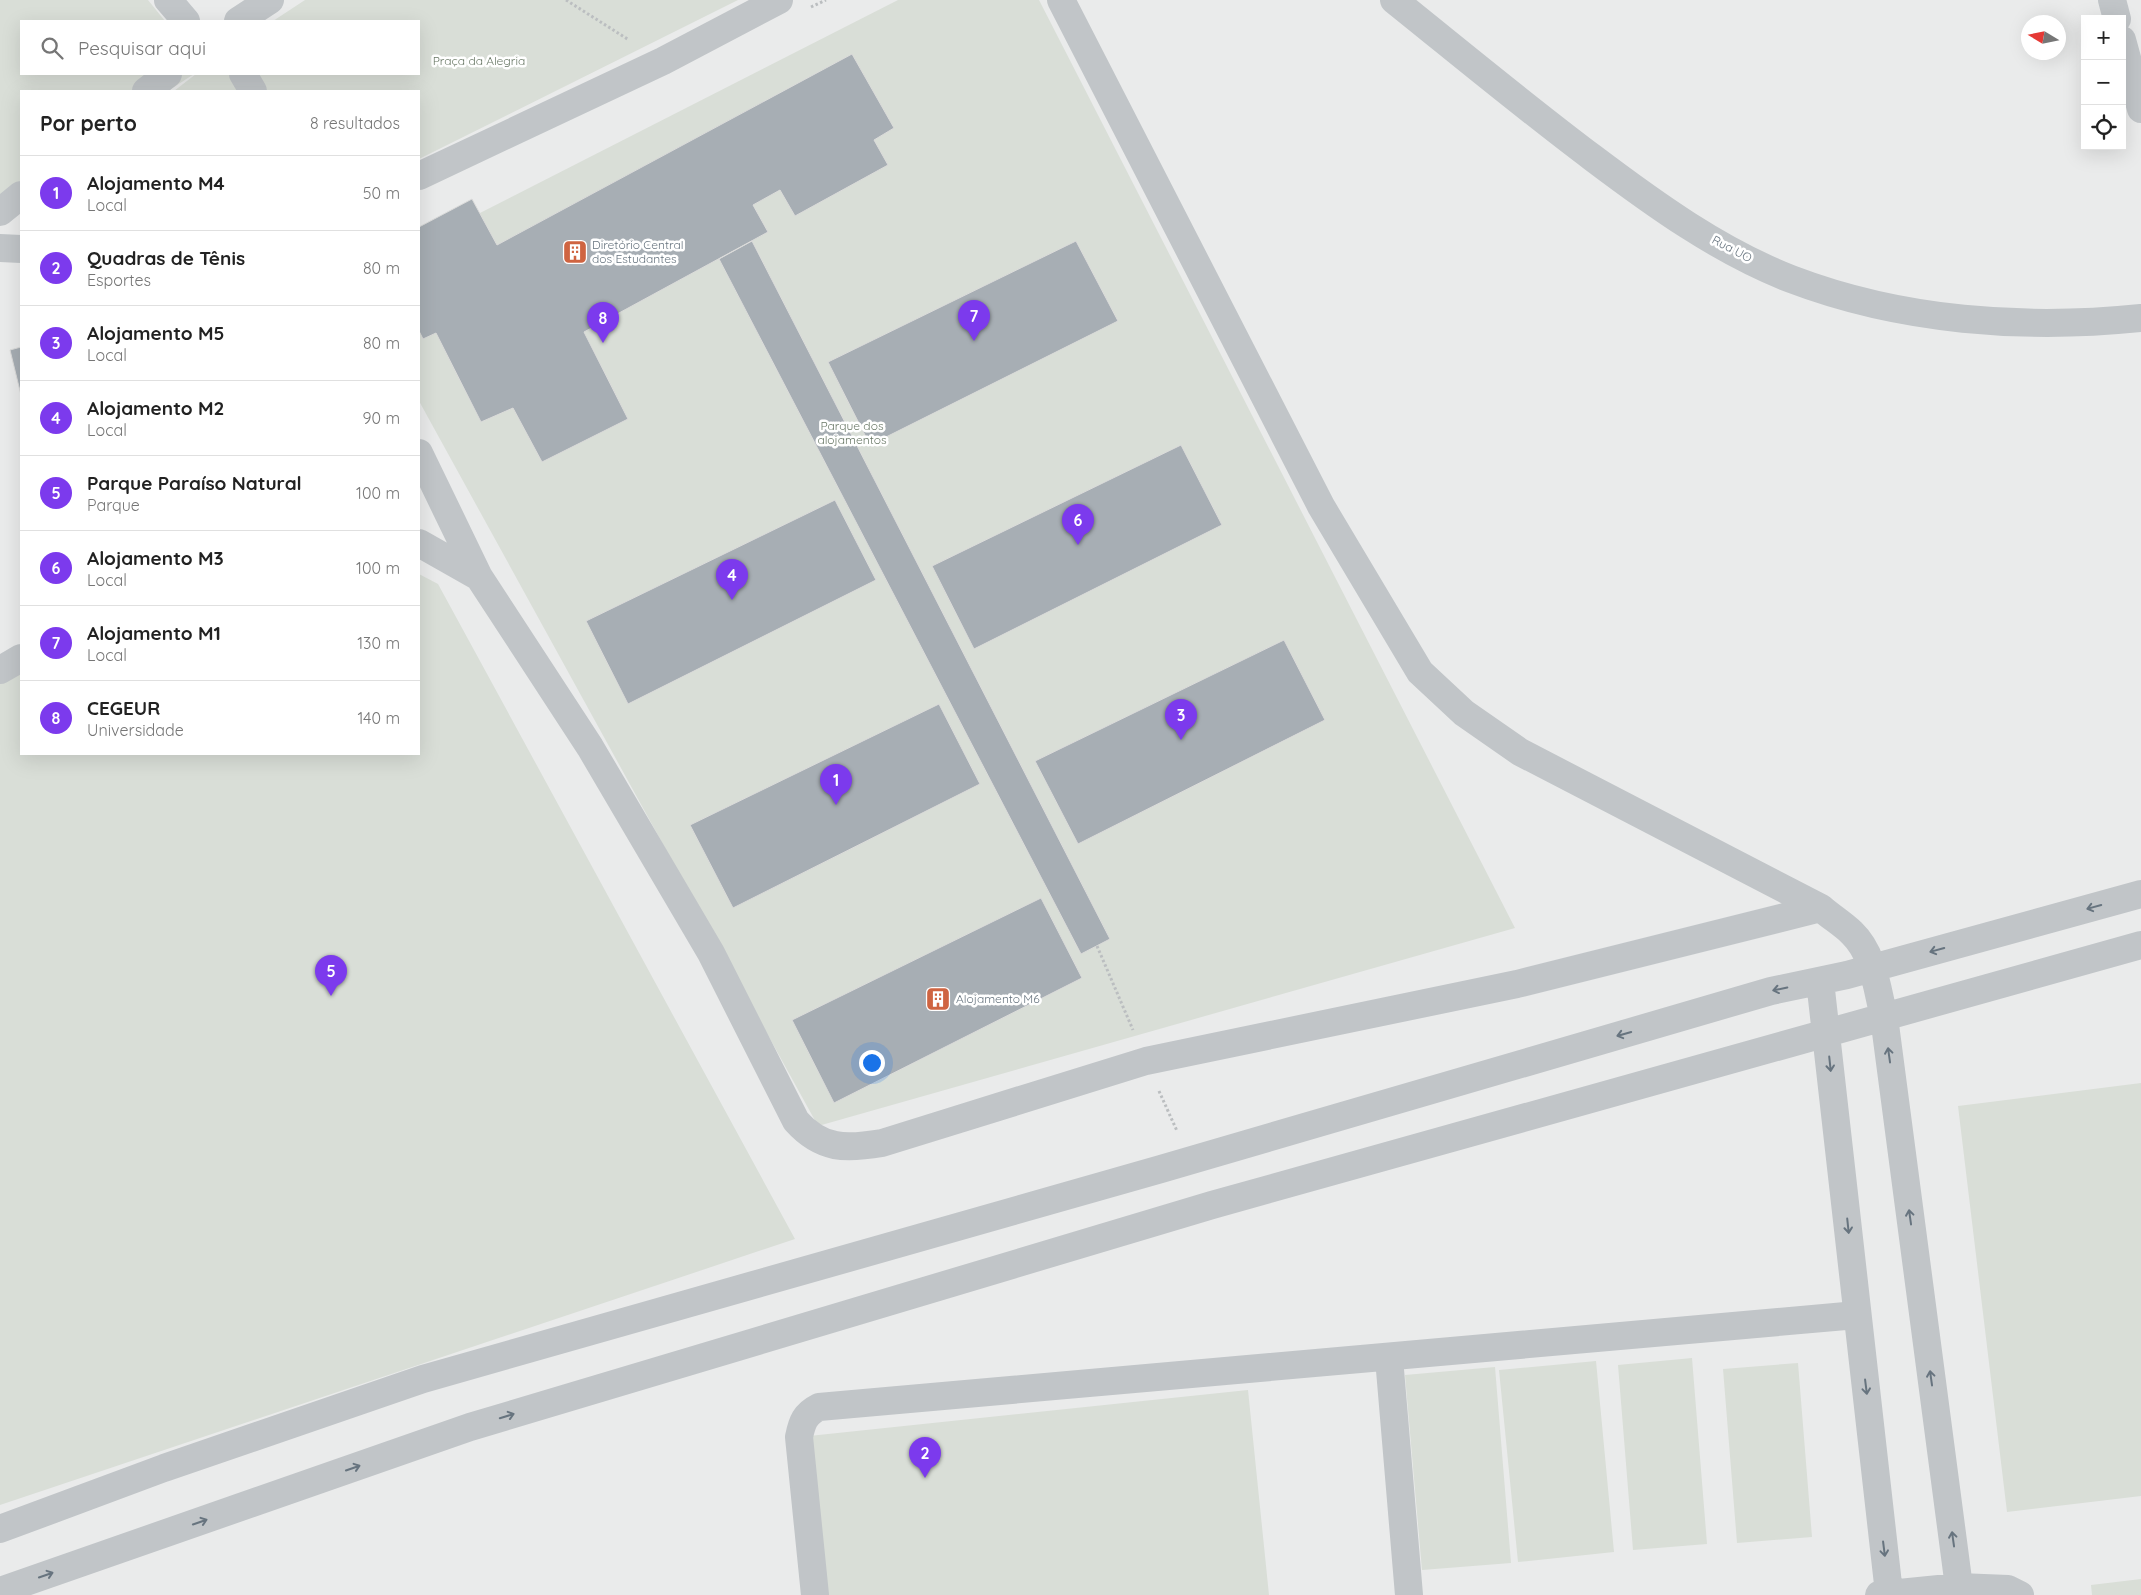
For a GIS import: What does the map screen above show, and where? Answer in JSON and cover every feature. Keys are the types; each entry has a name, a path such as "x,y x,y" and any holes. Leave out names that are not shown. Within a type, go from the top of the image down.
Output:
{"street":[{"path":"168,0 185,20"},
{"path":"240,20 270,0"},
{"path":"420,176 663,61 779,0"},
{"path":"1061,0 1321,506 1420,672 1464,713 1520,752 1821,908 1862,945 1872,968 1884,1017 1959,1587"},
{"name":"Rua UO","path":"1394,0 1540,118 1642,194 1722,246 1790,278 1849,297 1907,311 1997,322 2101,322 2141,318"},
{"path":"2112,0 2116,15"},
{"path":"2126,55 2141,110"},
{"path":"147,90 167,75"},
{"path":"244,75 252,90"},
{"path":"0,212 20,196"},
{"path":"0,248 20,249"},
{"path":"420,455 479,577 595,756 711,953 792,1113 806,1131 829,1145 859,1147 882,1143 1146,1061 1517,984 1821,908"},
{"path":"420,544 479,577"},
{"path":"0,670 20,659"},
{"path":"0,1529 164,1468 423,1379 1162,1169 1771,991 1872,968 2141,894"},
{"path":"0,1591 470,1427 1212,1205 2141,945"},
{"path":"1820,981 1858,1315 1884,1594 1959,1587 2008,1589 2020,1595"},
{"path":"815,1595 799,1437 802,1422 808,1413 819,1407 1858,1315"},
{"path":"1389,1358 1409,1595"}],"path":[{"path":"566,0 663,61"},
{"path":"1097,946 1178,1133"}],"shaded area":[{"path":"0,0 2141,0 2141,1595 0,1595"}],"green space":[{"path":"0,0 148,0 164,20 20,20 20,75 192,75 170,90 20,90 20,189 0,202"},
{"name":"Praça da Alegria","path":"305,0 738,0 420,159 420,90 175,90 195,75 420,75 420,20 275,20"},
{"name":"Parque dos alojamentos","path":"898,0 1039,0 1515,928 818,1126 420,403 420,243"},
{"path":"420,575 438,584 795,1239 0,1505 0,683 20,673 20,755 420,755"},
{"path":"2141,1083 2141,1496 2007,1512 1958,1106"},
{"path":"1692,1358 1707,1544 1633,1550 1618,1365"},
{"path":"1596,1361 1614,1552 1518,1562 1499,1370"},
{"path":"1798,1363 1812,1537 1737,1543 1723,1369"},
{"path":"1495,1367 1511,1563 1422,1570 1405,1375"},
{"path":"1248,1390 1269,1595 826,1595 809,1436"},
{"path":"2141,1579 2141,1595 2092,1595 2091,1585"}],"building":[{"name":"Diretório Central dos Estudantes","path":"852,54 894,128 874,140 888,165 795,216 780,190 753,205 768,232 584,332 628,419 542,462 513,408 481,422 436,333 423,339 420,333 420,226 472,199 497,245"},
{"path":"752,241 1110,939 1081,954 719,259"},
{"path":"1076,241 1118,321 870,445 828,362"},
{"path":"20,347 20,391 10,350"},
{"path":"1181,445 1222,525 974,649 932,566"},
{"path":"835,500 876,580 628,704 586,621"},
{"path":"1284,640 1325,720 1078,844 1035,761"},
{"path":"939,704 980,784 733,908 690,825"},
{"name":"Alojamento M6","path":"1041,898 1082,978 834,1103 792,1020"}],"place":[{"name":"Diretório Central dos Estudantes","path":"575,252"},
{"name":"Alojamento M1","path":"974,341"},
{"name":"CEGEUR","path":"603,343"},
{"name":"Alojamento M3","path":"1078,545"},
{"name":"Alojamento M2","path":"732,600"},
{"name":"Alojamento M5","path":"1181,740"},
{"name":"Alojamento M4","path":"836,805"},
{"name":"Parque Paraíso Natural","path":"331,996"},
{"name":"Alojamento M6","path":"938,999"},
{"name":"Quadras de Tênis","path":"925,1478"}]}
